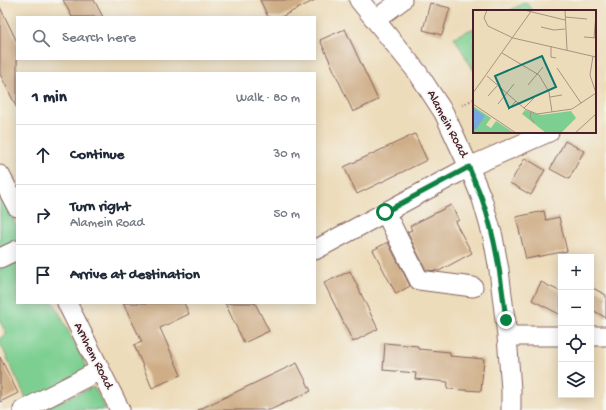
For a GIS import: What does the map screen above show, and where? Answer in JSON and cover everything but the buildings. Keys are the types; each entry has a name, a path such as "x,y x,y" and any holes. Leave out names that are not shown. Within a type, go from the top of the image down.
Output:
{"street":[{"name":"Alamein Road","path":"359,0 418,72 444,113 482,199 493,237 499,270 507,336 511,390 510,410"},
{"path":"375,20 402,0"},
{"path":"316,249 469,167 547,133"},
{"path":"0,175 16,205"},
{"path":"385,212 419,280 473,287"},
{"path":"0,258 16,250"},
{"name":"Arnhem Road","path":"67,304 120,410"},
{"path":"507,336 558,336"},
{"path":"594,336 606,336"},
{"path":"23,410 100,370"}],"green space":[{"path":"526,2 532,10 511,10"},
{"path":"473,28 473,69 454,37"},
{"path":"0,195 16,225 16,241 0,249"},
{"path":"16,261 16,304 55,304 88,370 28,402 0,343 0,338 7,334 0,322 0,268"},
{"path":"94,387 106,410 38,410"}],"route":[{"path":"385,212 469,167 482,199 493,237 506,320"}]}
